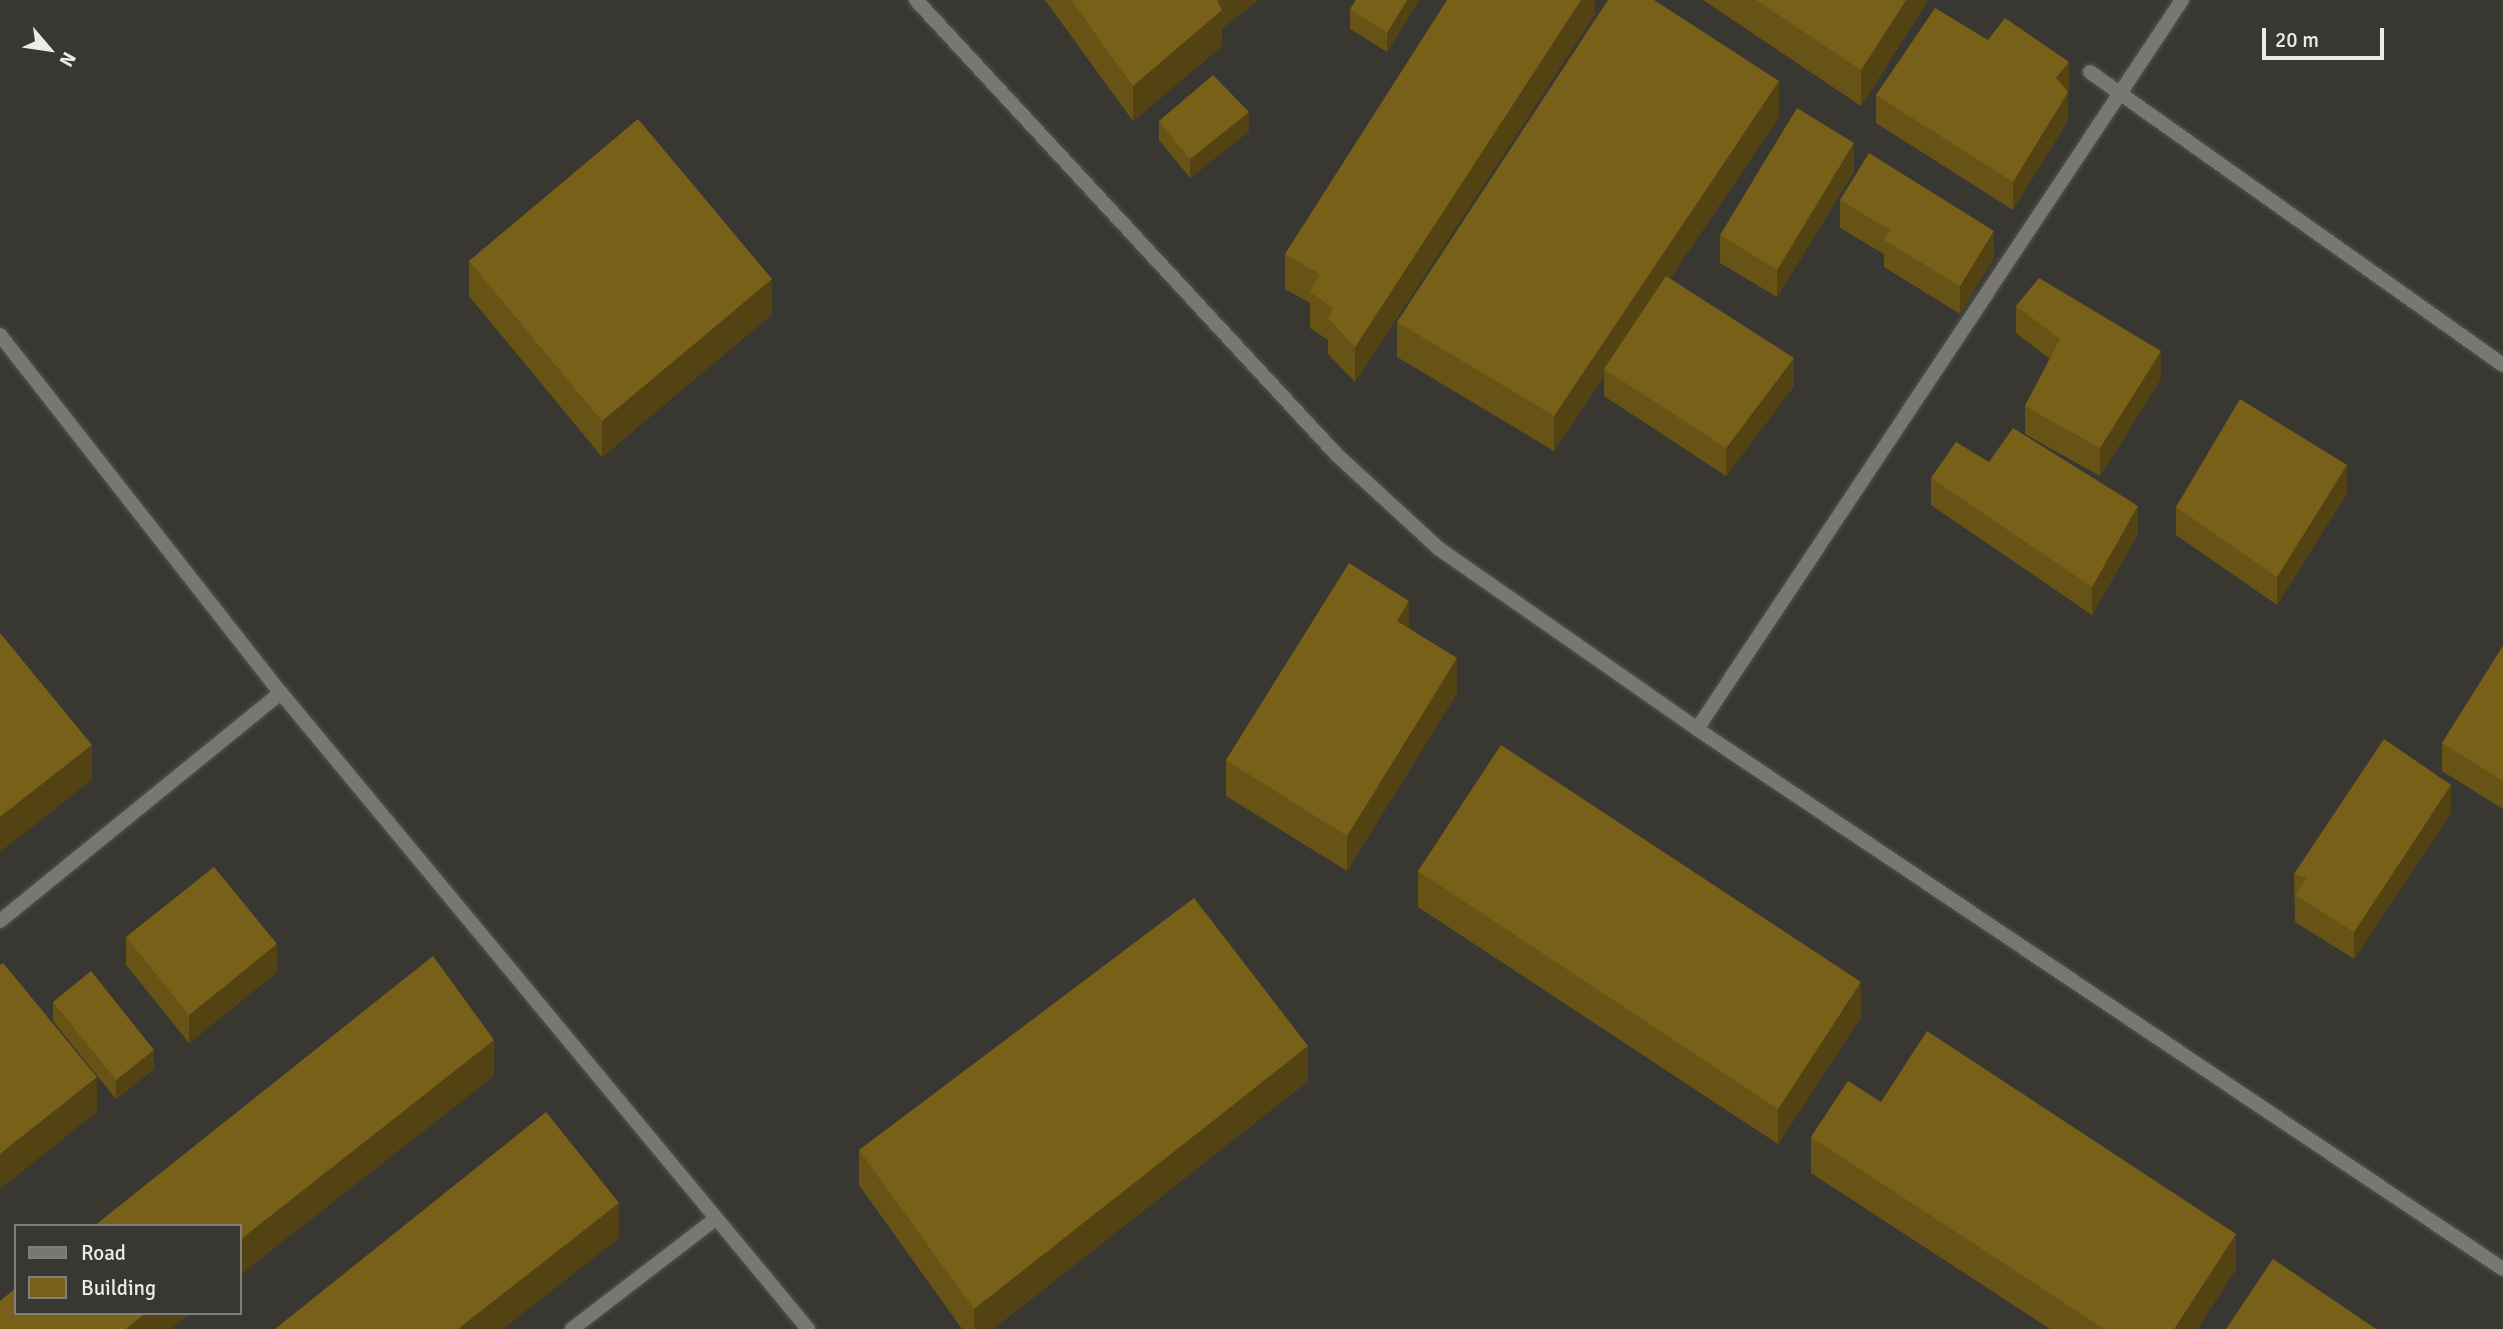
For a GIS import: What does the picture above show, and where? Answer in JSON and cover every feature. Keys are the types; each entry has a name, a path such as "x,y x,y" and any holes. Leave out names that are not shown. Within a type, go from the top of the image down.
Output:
{"street":[{"path":"916,0 1348,464 1438,548 1697,729 2503,1269"},
{"path":"1697,729 2182,0"},
{"path":"2090,72 2503,365"},
{"path":"0,334 281,693 713,1220 808,1329"},
{"path":"0,921 281,693"},
{"path":"572,1329 713,1220"}],"building":[{"path":"1071,0 1217,0 1222,10 1133,86"},
{"path":"1356,0 1407,0 1387,33 1350,9"},
{"path":"1447,0 1581,0 1355,347 1328,318 1333,308 1310,292 1320,274 1285,254"},
{"path":"1608,0 1654,0 1779,81 1554,416 1397,322"},
{"path":"1756,0 1906,0 1861,70"},
{"path":"1935,8 1988,40 2005,18 2069,62 2056,78 2068,92 2013,182 1876,95"},
{"path":"1213,75 1249,112 1190,159 1159,121"},
{"path":"1797,108 1854,143 1777,270 1720,235"},
{"path":"638,119 772,279 602,421 469,261"},
{"path":"1869,153 1994,231 1960,286 1884,240 1890,230 1840,200"},
{"path":"1666,276 1794,358 1726,448 1604,369"},
{"path":"2039,278 2161,351 2100,448 2025,406 2060,339 2016,306"},
{"path":"2240,399 2347,465 2277,577 2176,507"},
{"path":"2013,428 2138,506 2092,587 1931,478 1956,442 1989,462"},
{"path":"1349,563 1409,601 1397,621 1457,658 1347,836 1226,760"},
{"path":"0,633 92,745 0,817"},
{"path":"2503,646 2503,781 2442,743"},
{"path":"2384,739 2451,785 2354,932 2295,895 2307,878 2294,874"},
{"path":"1501,745 1861,982 1778,1109 1418,871"},
{"path":"214,867 277,944 189,1015 126,937"},
{"path":"1194,898 1308,1046 974,1309 859,1150"},
{"path":"433,956 494,1040 242,1238 242,1224 97,1224"},
{"path":"3,963 97,1077 0,1154 0,965"},
{"path":"91,971 154,1050 116,1080 53,1002"},
{"path":"1927,1031 2236,1234 2174,1329 2104,1329 1811,1137 1848,1081 1881,1102"},
{"path":"546,1112 619,1203 458,1329 275,1329"},
{"path":"2273,1259 2376,1329 2226,1329"},
{"path":"14,1290 14,1315 144,1315 126,1329 0,1329 0,1301"}]}
